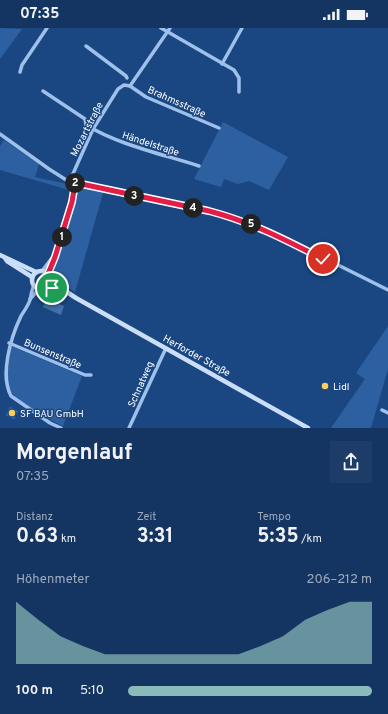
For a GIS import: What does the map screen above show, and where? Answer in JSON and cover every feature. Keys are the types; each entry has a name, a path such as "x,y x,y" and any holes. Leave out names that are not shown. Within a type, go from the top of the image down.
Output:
{"main road":[{"path":"2,256 10,258 36,272 42,271 48,274 50,281 46,287 40,288 34,285 32,277 7,261 2,256"},
{"path":"32,277 36,272"},
{"name":"Herforder Straße","path":"50,281 76,298 308,428"},
{"name":"Herforder Straße","path":"46,287 76,298"}],"street":[{"path":"20,72 22,65 47,28"},
{"path":"161,28 169,30 238,75 240,82 239,92"},
{"path":"222,64 242,28"},
{"path":"124,85 131,84 169,30"},
{"path":"86,46 126,76 131,84"},
{"name":"Mozartstraße","path":"48,274 72,202 74,190 72,182 73,172 93,129 109,102 118,89 124,85 127,78"},
{"name":"Brahmsstraße","path":"131,84 146,98 219,128"},
{"name":"Händelstraße","path":"43,91 85,119 86,125 93,129 127,145 199,166"},
{"path":"0,134 49,169 72,182 209,211 238,219 272,232 388,290"},
{"name":"Mozartstraße","path":"42,271 56,253"},
{"path":"1,370 9,343 30,299 34,285"},
{"path":"30,299 40,288"},
{"name":"Bunsenstraße","path":"9,343 85,375 91,375"},
{"name":"Schnatweg","path":"129,428 166,348"},
{"path":"1,377 5,391 50,423 61,428"},
{"path":"382,410 388,413"}],"shaded area":[{"path":"0,28 22,29 0,59"},
{"path":"223,122 288,157 269,190 249,181 238,184 224,179 221,187 194,179"},
{"path":"4,140 39,164 35,177 67,184 69,190 0,170 0,146"},
{"path":"83,188 103,193 75,292 55,280 53,276 54,268 66,237 77,192"},
{"path":"388,326 388,369 371,428 331,428 365,379 356,373"},
{"path":"11,346 82,376 63,426 30,408 8,389 5,383 4,374 5,364"}],"building":[{"path":"46,298 64,306 61,315 43,307"},
{"name":"SF BAU GmbH","path":"10,407 18,411 14,419 6,415"}],"place":[{"name":"Lidl","path":"325,386"},
{"name":"SF BAU GmbH","path":"12,413"}],"route":[{"path":"52,288 46,287 50,281 48,274 55,257 72,202 74,190 72,182 80,185 209,211 231,217 272,232 323,259"}]}
